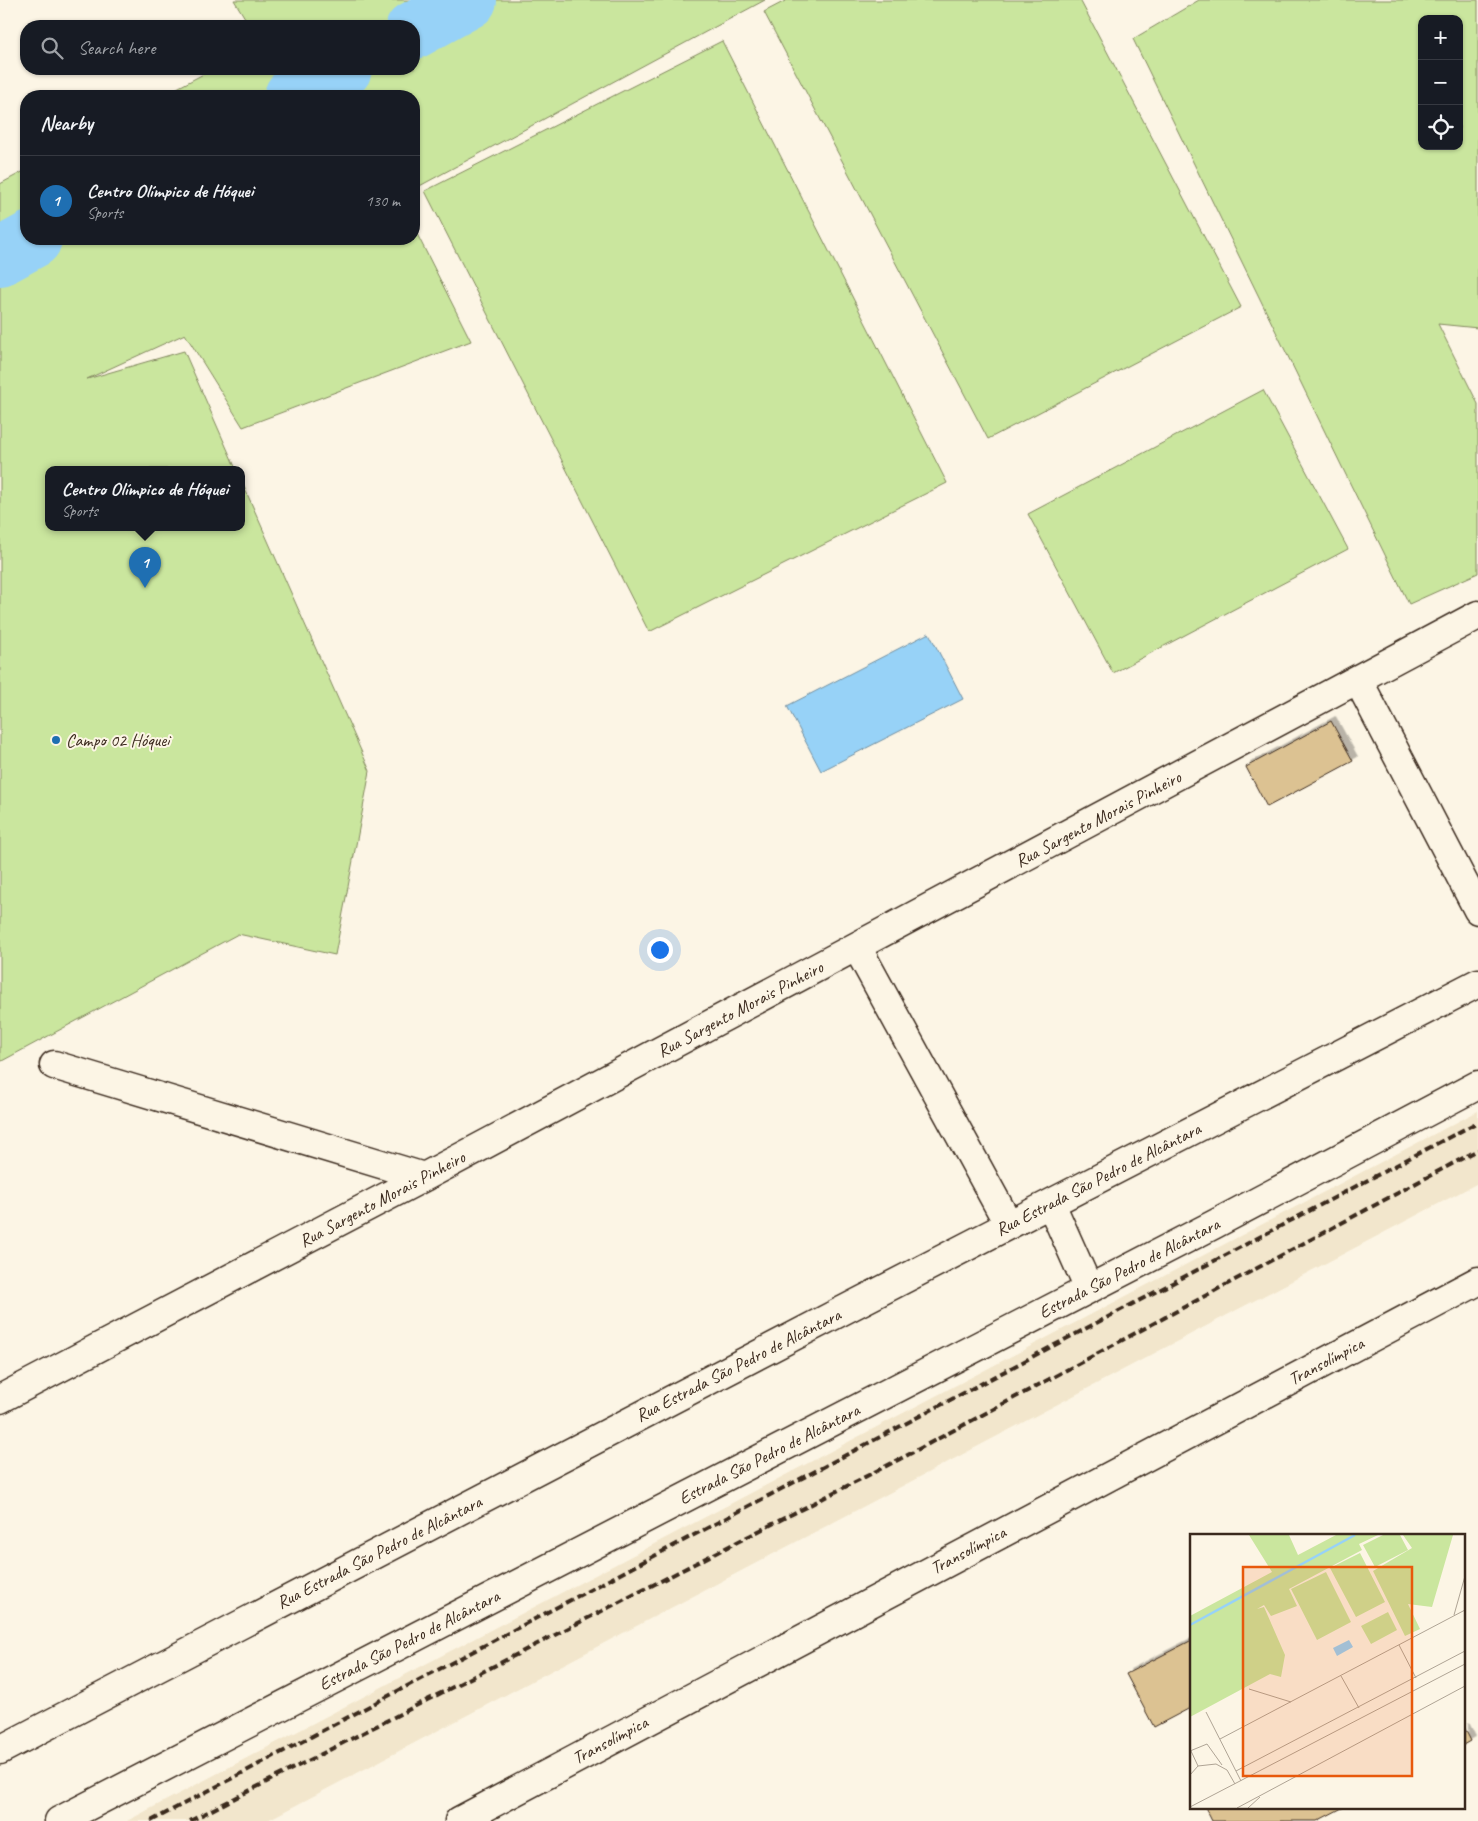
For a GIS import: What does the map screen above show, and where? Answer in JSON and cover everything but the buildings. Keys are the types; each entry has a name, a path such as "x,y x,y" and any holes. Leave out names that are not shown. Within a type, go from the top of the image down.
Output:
{"street":[{"name":"Rua Sargento Morais Pinheiro","path":"0,1399 424,1177 1478,615"},
{"path":"1358,680 1478,910"},
{"path":"857,947 1009,1225"},
{"name":"Rua Estrada São Pedro de Alcântara","path":"0,1750 1478,983"},
{"path":"54,1065 209,1110 424,1177"},
{"name":"Estrada São Pedro de Alcântara","path":"59,1821 1089,1289 1478,1085"},
{"path":"1050,1204 1089,1289"},
{"name":"Transolímpica","path":"459,1821 1478,1281"}],"shaded area":[{"path":"1478,1111 1478,1183 266,1821 127,1821"}],"green space":[{"path":"234,0 765,0 420,186 420,90 173,90 202,75 420,75 420,20 246,20"},
{"path":"787,0 1080,0 1241,307 988,439 764,12"},
{"path":"1199,0 1478,0 1478,328 1438,324 1478,404 1478,573 1409,604 1133,39"},
{"path":"722,41 947,483 649,632 425,191"},
{"path":"20,173 20,245 420,245 420,240 471,341 243,427 185,334 87,379 184,351 235,466 45,466 45,531 245,531 245,489 370,771 335,955 238,934 0,1062 0,184"},
{"path":"1263,390 1348,549 1113,673 1028,514"}],"water":[{"path":"929,633 963,699 821,771 787,706"}],"waterway":[{"path":"420,27 468,0"},
{"path":"304,90 332,75"},
{"path":"0,257 22,245"}],"railway":[{"path":"151,1821 1478,1122"},
{"path":"190,1821 900,1459 1478,1150"}],"place":[{"name":"Centro Olímpico de Hóquei","path":"145,588"},
{"name":"Campo 02 Hóquei","path":"56,740"}]}
